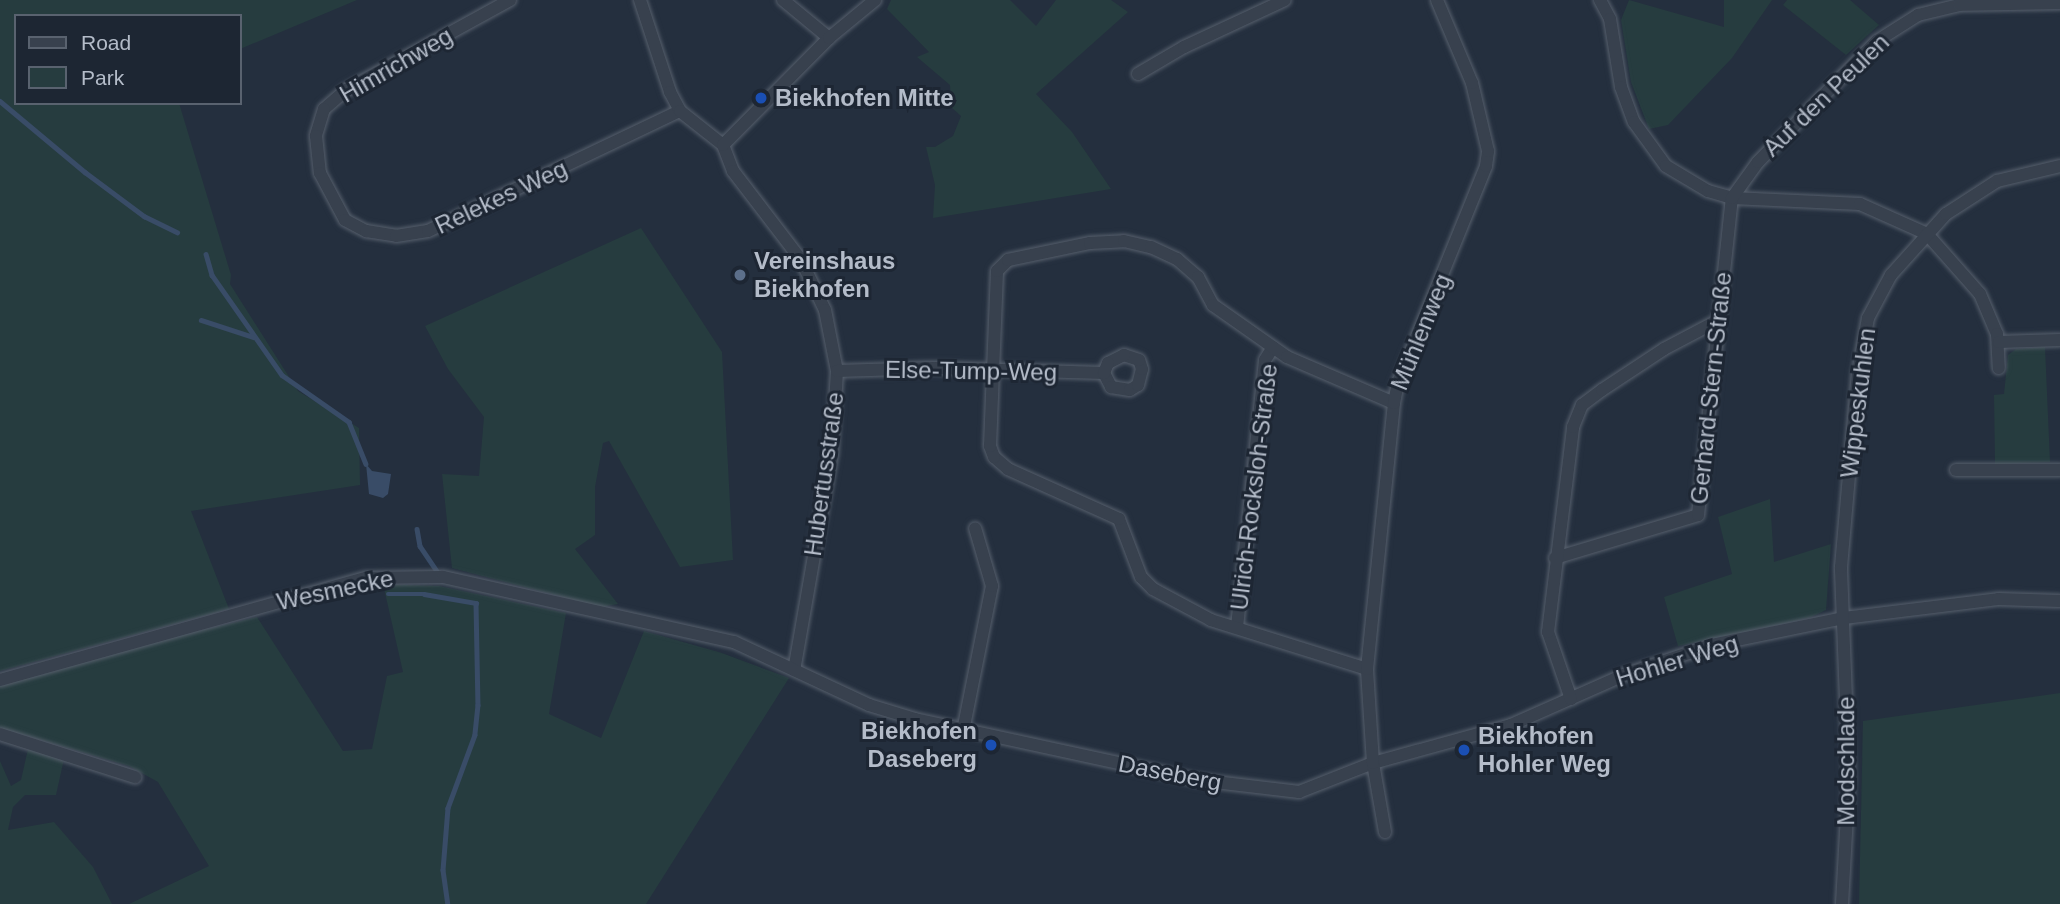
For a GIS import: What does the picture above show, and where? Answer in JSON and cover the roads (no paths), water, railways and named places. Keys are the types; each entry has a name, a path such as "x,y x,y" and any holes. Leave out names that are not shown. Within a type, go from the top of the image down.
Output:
{"street":[{"name":"Himrichweg","path":"328,194 316,136 324,109 346,90 510,0"},
{"name":"Hubertusstraße","path":"640,0 670,92 680,111 723,145 733,171 801,260 825,310 837,371 832,453 794,670"},
{"path":"783,0 829,38"},
{"path":"723,145 829,38 875,0"},
{"path":"1138,74 1184,47 1284,0"},
{"name":"Mühlenweg","path":"1373,763 1367,669 1394,403 1398,383 1486,166 1488,150 1472,83 1437,0"},
{"path":"1603,1 1610,19 1621,87 1646,144 1685,180 1732,198 1860,204 1927,234 1980,294 1998,342 1998,368"},
{"name":"Auf den Peulen","path":"1732,198 1758,162 1877,41 1918,15 1959,5 2060,3"},
{"name":"Relekes Weg","path":"328,194 345,220 366,231 396,236 428,231 680,111"},
{"name":"Wippeskuhlen","path":"1843,618 1841,567 1861,346 1880,291 1927,234 1970,196 1997,181 2060,166"},
{"name":"Gerhard-Stern-Straße","path":"1555,558 1698,515 1732,198"},
{"path":"1367,669 1211,620 1146,583 1119,519 1008,470 994,457 990,446 995,281 1001,265 1090,243 1124,241 1177,259 1198,277 1213,304 1273,347 1394,403"},
{"path":"1571,699 1548,632 1573,427 1582,405 1664,349 1717,321"},
{"path":"1998,342 2060,340"},
{"name":"Ulrich-Rocksloh-Straße","path":"1237,627 1265,360 1273,347"},
{"name":"Else-Tump-Weg","path":"837,371 992,370 1104,373"},
{"path":"1956,470 2060,470"},
{"path":"963,731 992,586 975,528"},
{"name":"Wesmecke","path":"0,680 292,596 366,578 409,575 443,577 734,642 794,670"},
{"name":"Hohler Weg","path":"1373,763 1511,725 1624,675 1712,645 1843,618 1998,599 2060,601"},
{"name":"Modschlade","path":"1842,904 1849,778 1843,618"},
{"name":"Daseberg","path":"794,670 869,705 963,731 1178,776 1284,791 1310,790 1373,763"},
{"path":"0,734 135,777"},
{"path":"1373,763 1385,832"}],"water":[{"path":"366,464 372,471 391,474 388,494 383,498 369,494"}],"waterway":[{"path":"0,101 85,172 144,216 177,232"},
{"path":"206,254 212,275 282,375 349,422 366,464"},
{"path":"201,320 253,337"},
{"path":"417,529 420,546 437,571"},
{"path":"388,594 424,594 476,603 478,705 475,735 448,808 443,870 448,904"}],"place":[{"name":"Biekhofen Mitte","path":"761,98"},
{"name":"Vereinshaus Biekhofen","path":"740,275"},
{"name":"Biekhofen Daseberg","path":"991,745"},
{"name":"Biekhofen Hohler Weg","path":"1464,750"}]}
